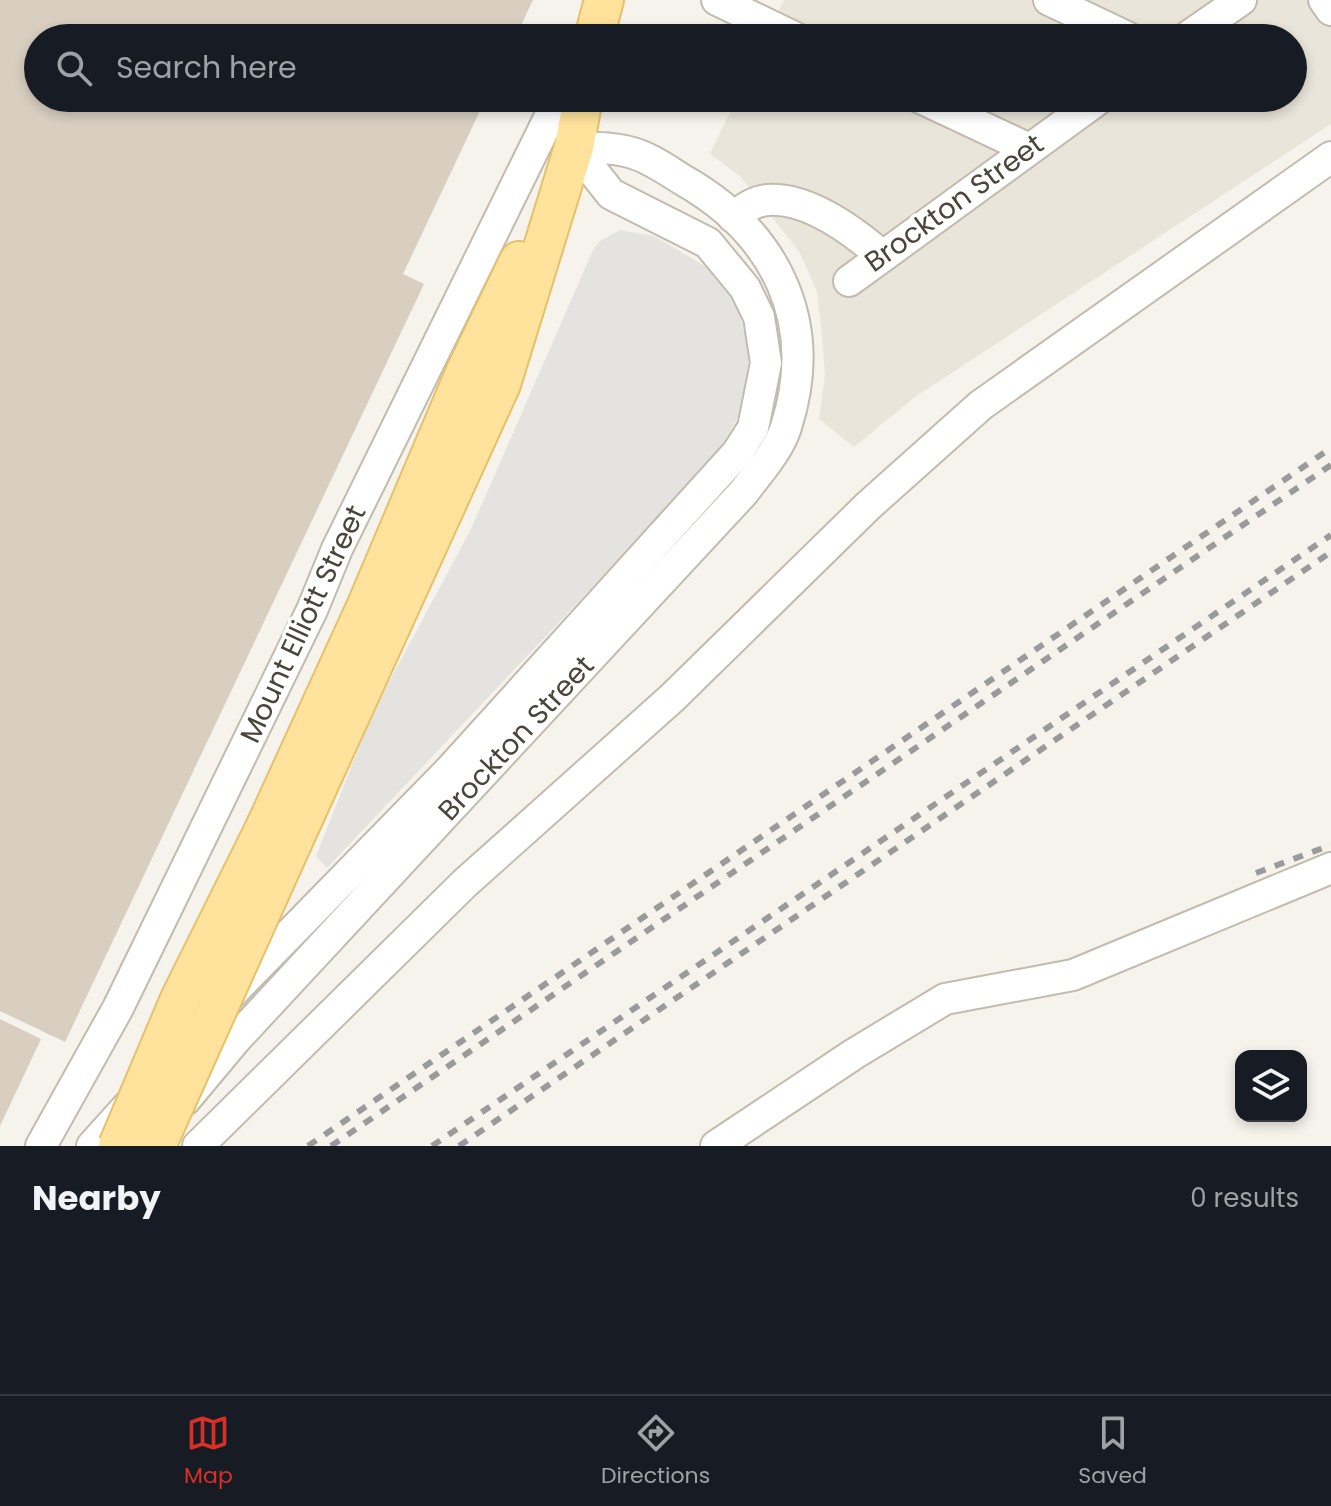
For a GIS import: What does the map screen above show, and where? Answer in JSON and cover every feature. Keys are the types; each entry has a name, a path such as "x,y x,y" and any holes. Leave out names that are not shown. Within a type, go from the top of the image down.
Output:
{"main road":[{"path":"118,1146 180,999 279,834 501,384 574,147 580,112"},
{"path":"156,1146 279,834"}],"street":[{"path":"717,0 765,10 780,24"},
{"path":"1049,0 1100,24"},
{"path":"1206,24 1241,0"},
{"path":"1324,0 1331,10"},
{"name":"Mount Elliott Street","path":"41,1146 118,1008 552,112"},
{"path":"951,112 1027,148"},
{"name":"Brockton Street","path":"849,281 1080,112"},
{"path":"574,147 630,152 714,197 733,217 762,201 785,203 834,221 881,255"},
{"name":"Brockton Street","path":"92,1146 227,999 450,770 737,453 753,428 766,363 759,317 745,288 708,243 611,194 574,147"},
{"path":"198,1146 465,883 672,698 868,506 960,424 1331,157"},
{"name":"Brockton Street","path":"146,1146 236,1039 743,493 786,429 798,344 788,291 776,267 733,217"},
{"path":"716,1146 854,1054 945,999 1073,975 1331,868"}],"shaded area":[{"path":"784,0 1331,0 1331,124 915,397 854,447 819,419 825,375 817,292 800,253 741,177 710,154 730,112 1307,112 1307,24 773,24"},
{"path":"620,230 654,236 705,266 725,287 739,314 748,345 748,373 739,415 716,456 327,868 316,856 373,712 471,529 593,250 600,241"}],"building":[{"path":"0,0 533,0 522,24 24,24 24,112 479,112 403,274 424,284 65,1042 0,1011"},
{"path":"0,1019 41,1039 0,1126"}],"railway":[{"path":"308,1146 1331,448"},
{"path":"331,1146 1331,465"},
{"path":"432,1146 1331,535"},
{"path":"459,1146 1331,552"},
{"path":"1256,873 1331,845"}]}
